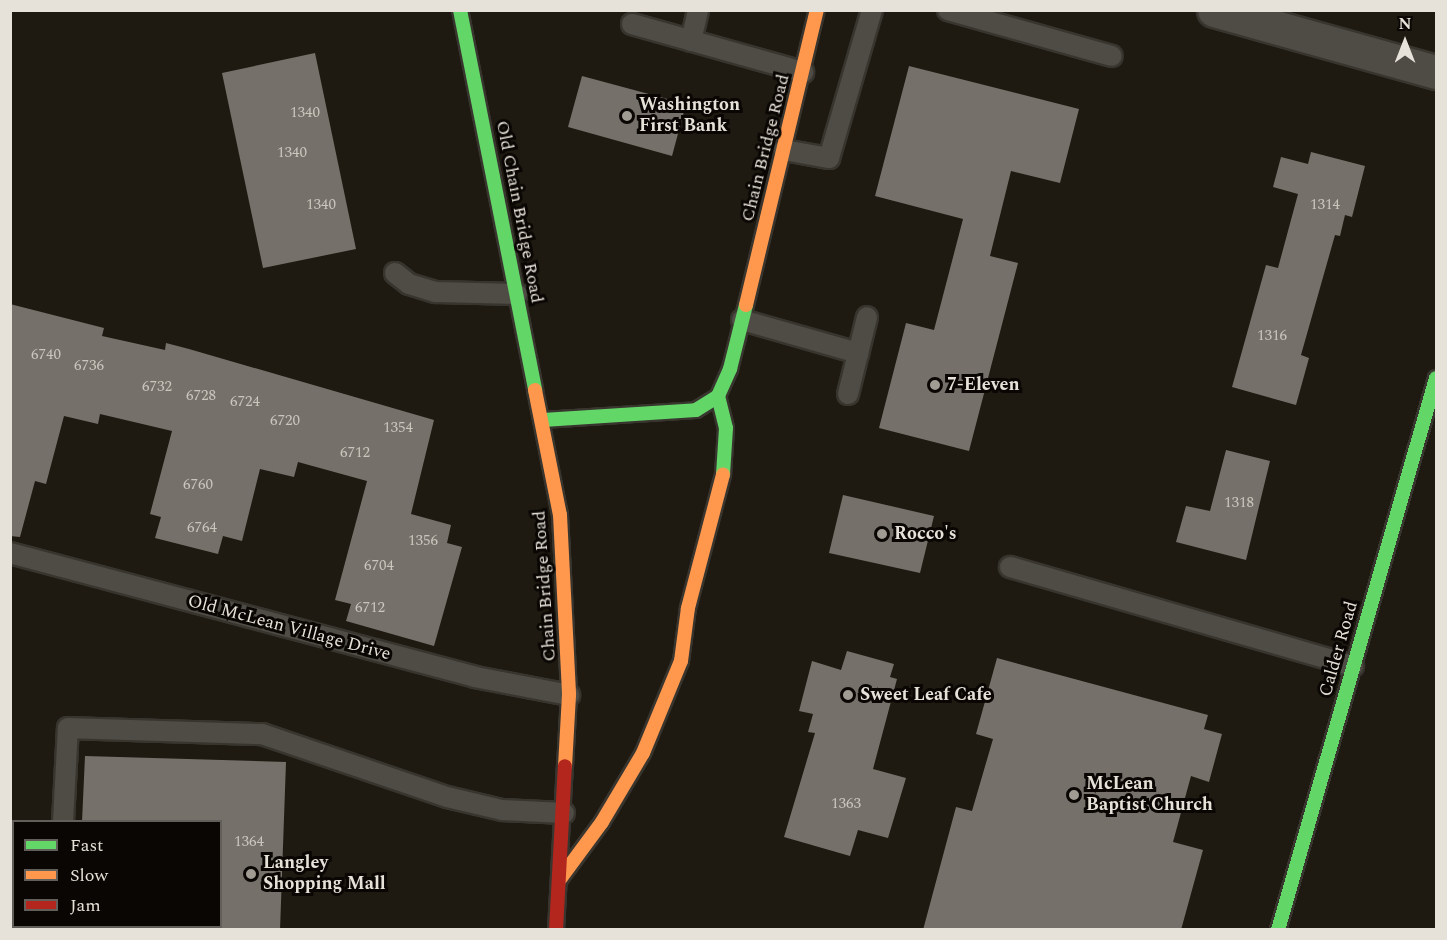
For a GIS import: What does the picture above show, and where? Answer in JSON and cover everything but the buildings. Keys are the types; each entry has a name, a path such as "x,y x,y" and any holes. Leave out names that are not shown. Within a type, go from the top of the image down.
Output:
{"street":[{"name":"Old Chain Bridge Road","path":"460,10 543,420"},
{"name":"Chain Bridge Road","path":"718,396 730,369 817,10"},
{"path":"1214,10 1437,72"},
{"name":"Calder Road","path":"1278,930 1437,378"},
{"path":"543,420 696,410 718,396 726,428 724,470 691,592 684,643 674,680 643,753 602,822 560,879"},
{"name":"Chain Bridge Road","path":"543,420 565,563 569,695 556,930"}],"lane":[{"path":"691,41 698,10"},
{"path":"784,150 829,158 872,10"},
{"path":"948,10 1112,56"},
{"path":"632,24 803,72"},
{"path":"395,273 409,284 436,292 517,294"},
{"path":"848,394 867,317"},
{"path":"741,320 858,353"},
{"name":"Old McLean Village Drive","path":"10,553 455,672 569,695"},
{"path":"1010,567 1353,666"},
{"path":"63,820 68,728 262,734 447,797 502,810 564,813"}],"traffic: fast":[{"path":"460,10 535,390"},
{"path":"543,420 696,410 718,396 730,369 746,305"},
{"path":"1278,930 1436,378"},
{"path":"718,396 726,428 723,475"}],"traffic: slow":[{"path":"746,305 817,10"},
{"path":"535,390 560,515 569,695 565,766"},
{"path":"560,879 602,822 643,753 681,661 688,608 723,475"}],"traffic: jam":[{"path":"556,930 565,766"}],"place":[{"name":"Washington First Bank","path":"627,116"},
{"name":"7-Eleven","path":"935,385"},
{"name":"Rocco's","path":"882,534"},
{"name":"Sweet Leaf Cafe","path":"848,695"},
{"name":"McLean Baptist Church","path":"1074,795"},
{"name":"Langley Shopping Mall","path":"251,874"}]}
